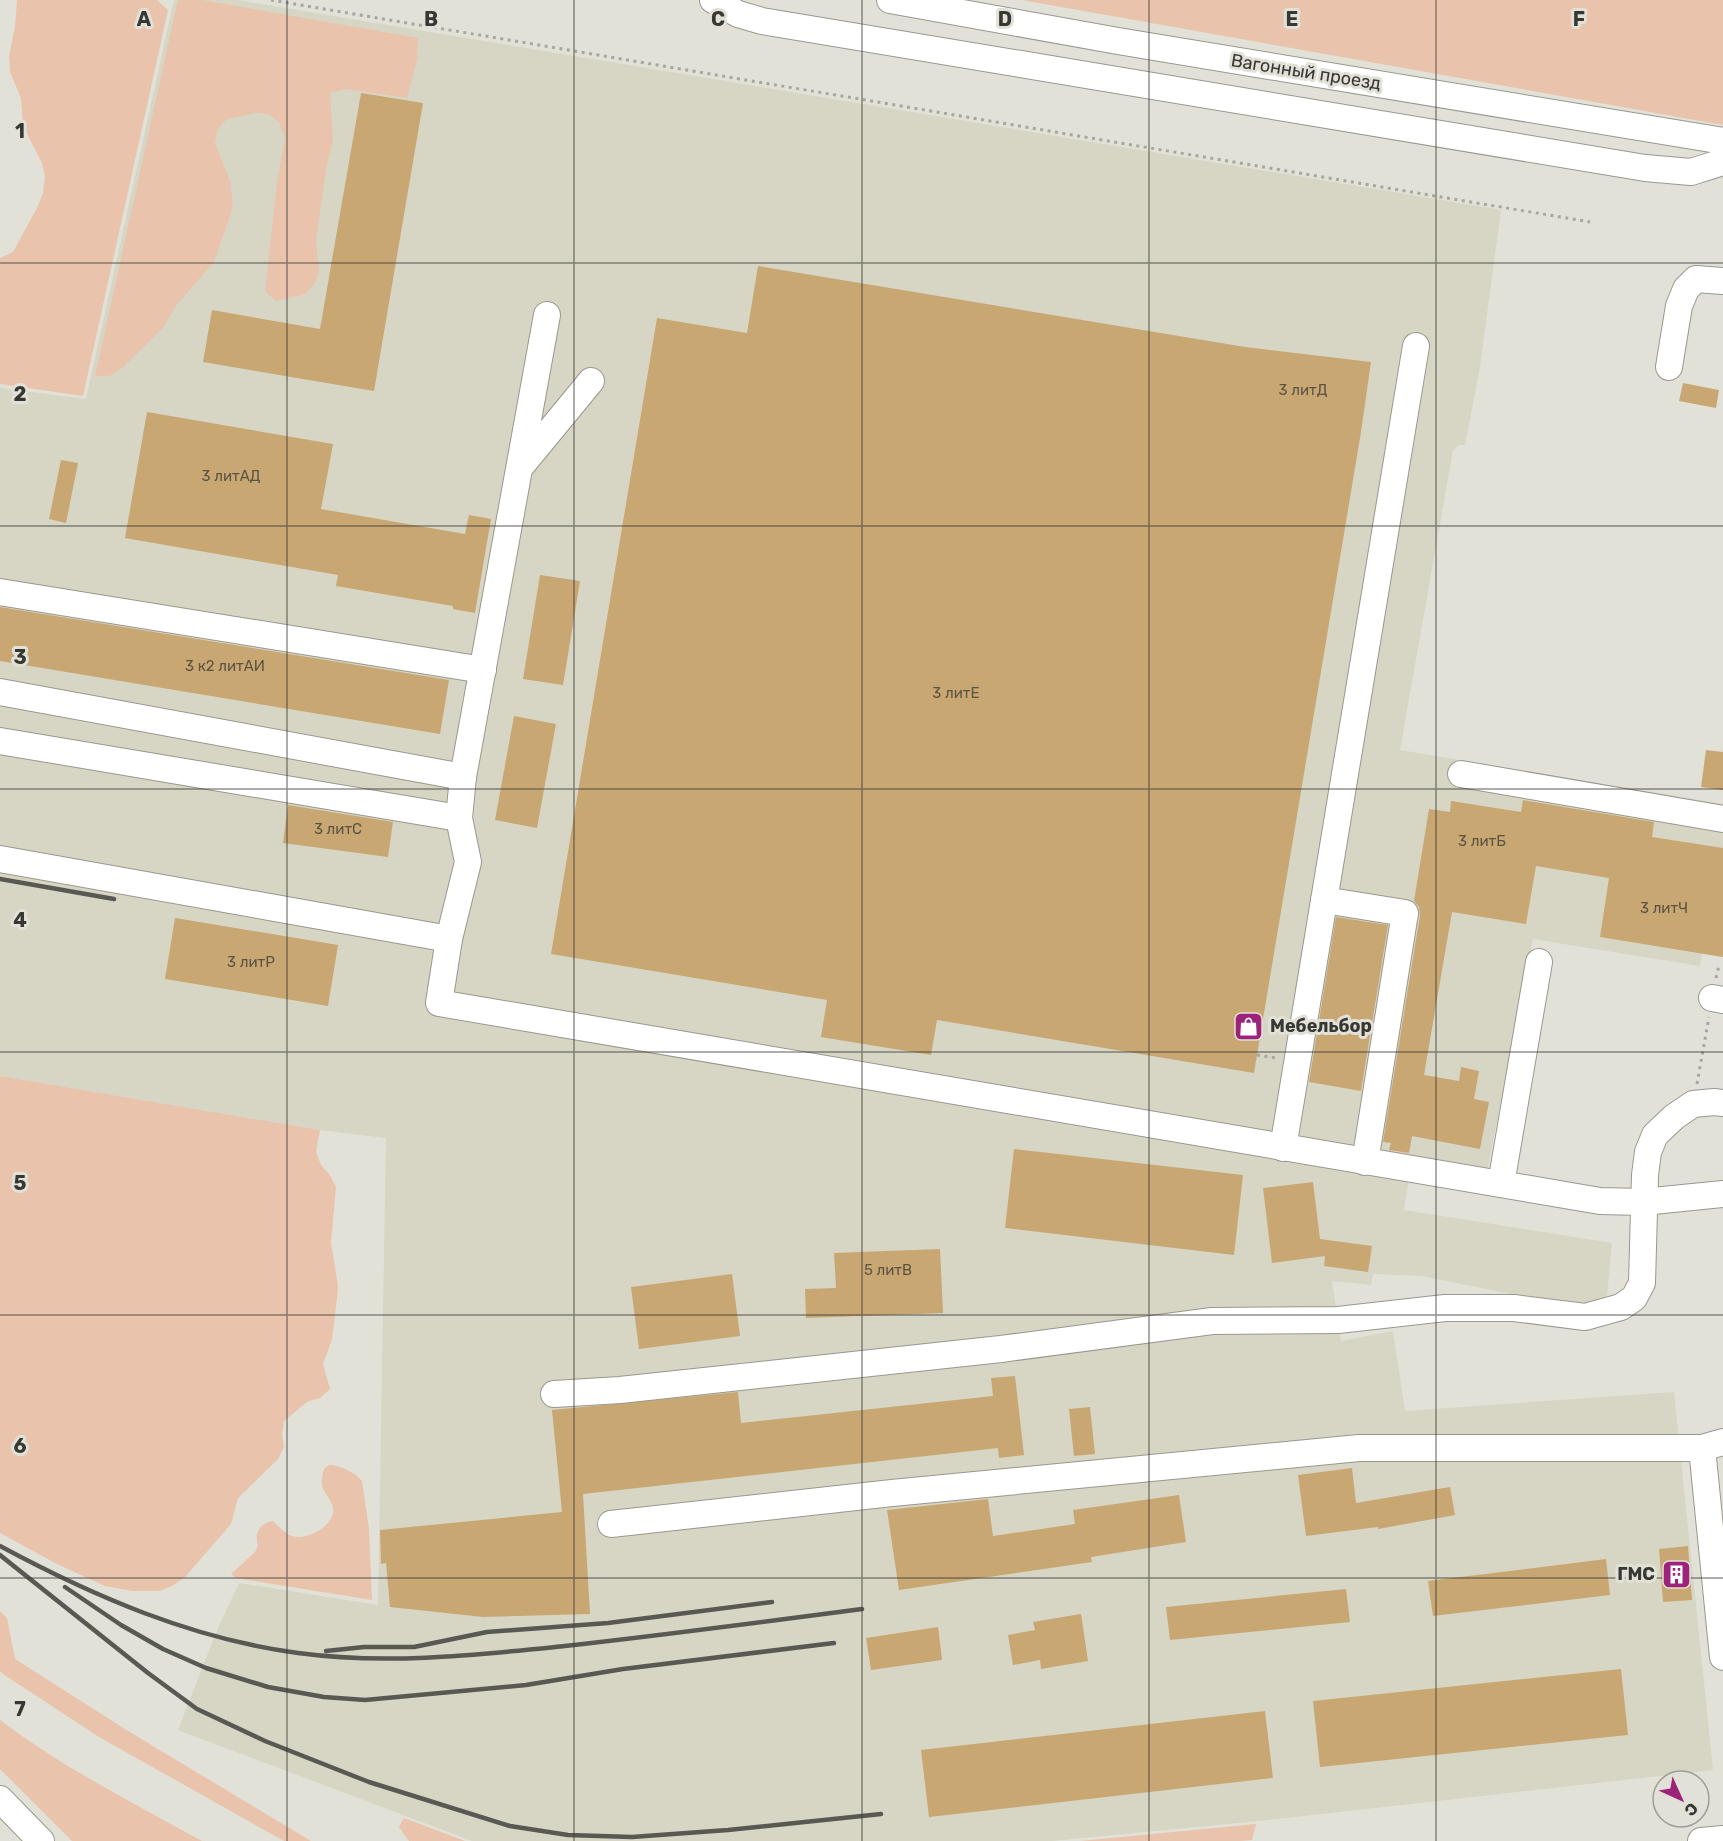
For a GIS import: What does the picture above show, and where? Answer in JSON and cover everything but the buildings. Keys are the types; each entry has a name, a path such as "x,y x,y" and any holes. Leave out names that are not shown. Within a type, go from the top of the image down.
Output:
{"street":[{"path":"713,0 738,14 762,21 1645,168 1691,172 1723,162"},
{"name":"Вагонный проезд","path":"890,0 1118,41 1723,141"},
{"path":"1669,367 1679,306 1686,289 1696,279 1723,281"},
{"path":"547,315 463,777 459,818 468,862 449,939 438,1003 1600,1201 1643,1202 1723,1194"},
{"path":"1283,1148 1416,346"},
{"path":"519,468 591,381"},
{"path":"0,592 483,670"},
{"path":"0,692 463,777"},
{"path":"0,741 459,818"},
{"path":"1461,774 1723,819"},
{"path":"0,859 449,939"},
{"path":"1324,900 1405,913 1365,1162"},
{"path":"1501,1184 1539,962"},
{"path":"554,1394 632,1388 989,1350 1212,1321 1338,1320 1445,1308 1514,1308 1585,1317 1621,1307 1634,1298 1642,1283 1643,1202 1648,1152 1655,1136 1674,1117 1693,1104 1723,1103"},
{"path":"611,1524 891,1493 1359,1448 1712,1445 1718,1646"},
{"path":"0,1799 41,1841"},
{"path":"1701,1841 1723,1839"}],"path":[{"path":"271,0 1590,222"},
{"path":"1693,1104 1718,999 1719,965"}],"shaded area":[{"path":"17,0 157,0 168,10 83,396 0,384 0,258 13,252 38,206 43,193 45,176 42,163 23,126 21,98 10,72 9,56 15,27"},
{"path":"174,0 237,0 1501,210 1480,367 1465,445 1459,445 1453,450 1400,750 1723,804 1723,957 1702,954 1700,966 1533,939 1487,1172 1412,1160 1404,1210 1612,1243 1607,1296 1581,1308 1422,1276 1373,1274 1371,1285 1332,1281 1341,1341 1393,1331 1405,1411 1674,1392 1713,1770 1651,1769 1651,1777 1258,1821 1052,1841 472,1841 178,1730 217,1630 239,1583 378,1605 386,1138 320,1130 0,1076 0,388 86,399"},
{"path":"178,0 202,0 418,38 417,60 407,98 346,89 330,93 333,140 326,169 316,241 319,271 315,283 305,294 276,301 265,291 277,183 285,138 279,122 269,114 256,113 227,119 218,128 215,143 230,181 233,207 214,262 177,304 162,329 122,368 109,376 95,376"},
{"path":"1022,0 1723,0 1723,125"},
{"path":"0,1076 320,1130 316,1152 321,1165 330,1175 336,1187 331,1243 338,1286 332,1339 323,1364 330,1389 320,1398 307,1402 284,1421 282,1434 284,1447 278,1459 238,1498 231,1524 186,1576 160,1591 133,1591 105,1586 57,1564 0,1533"},
{"path":"329,1465 347,1470 362,1481 369,1529 372,1600 236,1578 231,1574 255,1552 261,1526 273,1521 285,1532 303,1537 327,1524 333,1514 333,1509 323,1489 322,1481 324,1469"},
{"path":"0,1611 7,1618 15,1659 128,1731 311,1841 284,1841 99,1737 3,1674 0,1671"},
{"path":"0,1720 73,1769 202,1841 72,1841 0,1769"},
{"path":"404,1818 465,1841 409,1841 399,1827"},
{"path":"1256,1824 1252,1840 1080,1841"}],"railway":[{"path":"0,879 114,899"},
{"path":"0,1546 107,1598 182,1626 259,1646 331,1657 398,1658 498,1653 862,1609"},
{"path":"0,1555 148,1673 197,1709 265,1741 369,1782 510,1826 568,1835 632,1837 728,1830 881,1814"},
{"path":"65,1587 121,1625 163,1649 206,1668 268,1687 324,1697 365,1700 526,1685 623,1669 834,1643"},
{"path":"326,1651 364,1647 414,1647 487,1632 608,1623 772,1602"}],"place":[{"name":"Мебельбор","path":"1249,1026"},
{"name":"ГМС","path":"1676,1574"}]}
